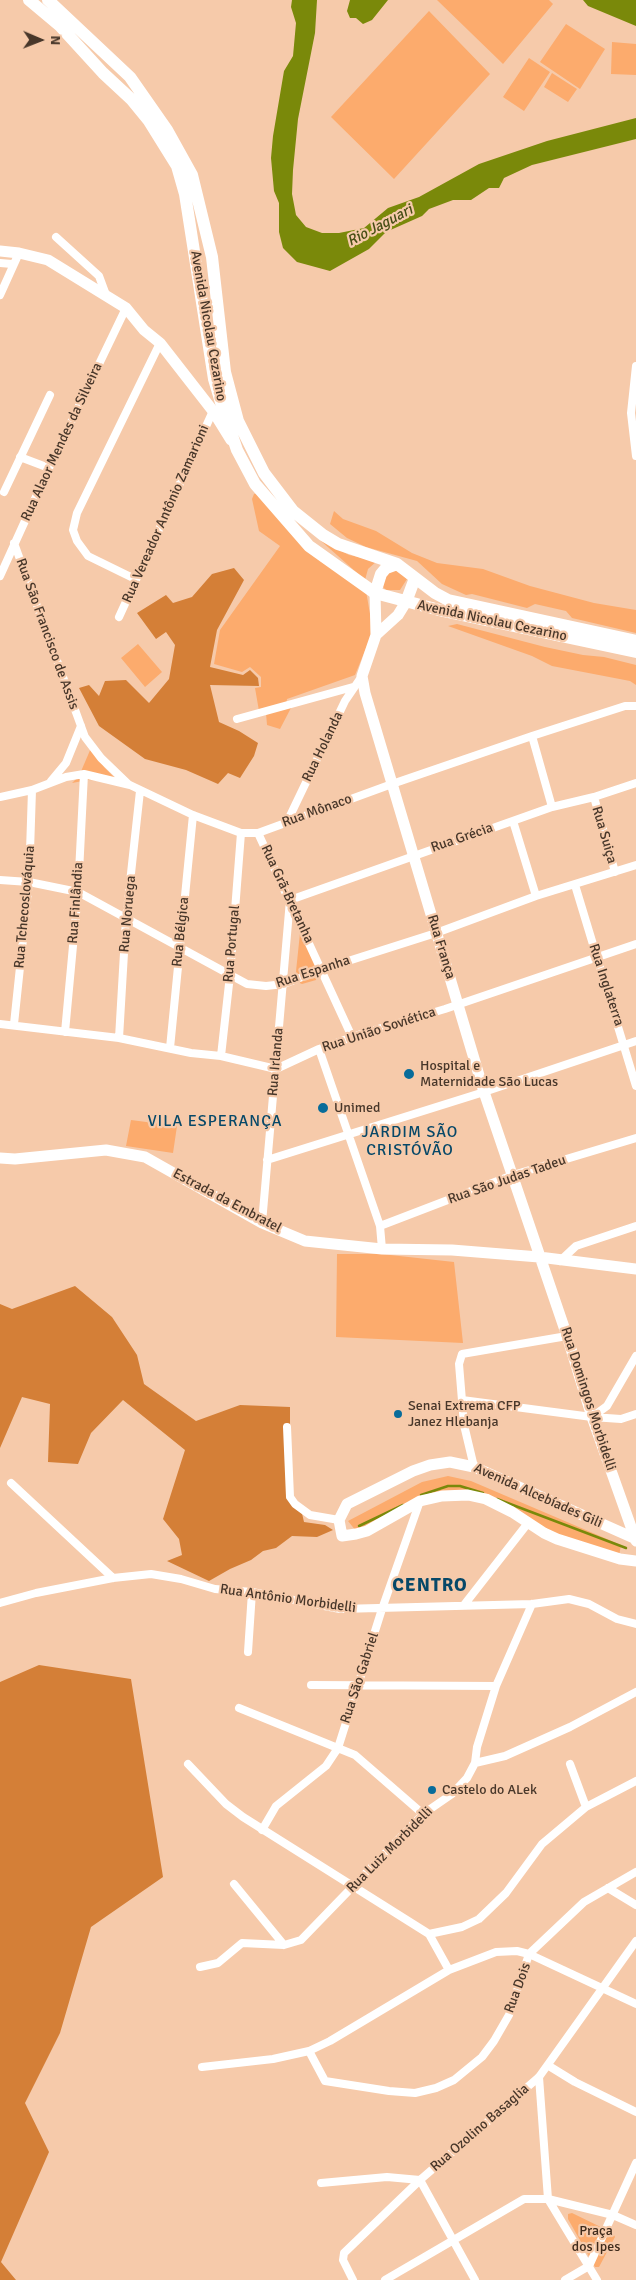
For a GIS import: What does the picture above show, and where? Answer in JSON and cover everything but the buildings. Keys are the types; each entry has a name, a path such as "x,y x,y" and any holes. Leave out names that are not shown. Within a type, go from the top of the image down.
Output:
{"main road":[{"name":"Avenida Nicolau Cezarino","path":"29,0 60,26 103,73 131,99 149,121 177,166 191,226 214,379 237,450 254,484 309,546 375,593 406,602 636,652"},
{"name":"Avenida Nicolau Cezarino","path":"48,0 130,77 167,130 192,175 212,256 225,372 238,421 264,473 293,511 323,536 356,552 397,564 435,593 461,605 636,642"},
{"path":"375,593 381,574 386,568 397,564"},
{"path":"406,602 416,578"}],"street":[{"path":"56,237 98,276 106,295"},
{"path":"0,251 19,253 48,260 126,308 144,330 160,343 212,411 237,450"},
{"path":"0,295 12,264 19,253"},
{"path":"0,263 12,264"},
{"name":"Rua Alaor Mendes da Silveira","path":"0,576 49,468 126,308"},
{"path":"135,580 88,556 77,541 74,530 77,513 160,343"},
{"path":"636,366 631,413 636,456"},
{"path":"4,492 50,395"},
{"name":"Rua Vereador Antônio Zamarioni","path":"119,617 212,411"},
{"path":"20,457 49,468"},
{"name":"Rua São Francisco de Assis","path":"14,543 85,737 101,758 130,785"},
{"path":"362,676 376,635 375,593"},
{"path":"376,635 398,615 406,602"},
{"name":"Rua Holanda","path":"288,820 353,687 362,676"},
{"name":"Rua França","path":"362,676 365,693 484,1092 539,1257"},
{"path":"237,719 353,687"},
{"name":"Rua Mônaco","path":"0,797 32,790 51,781 84,774 130,785 193,815 241,832 258,833 288,820 532,736 625,706 636,706"},
{"path":"51,781 66,763 80,726"},
{"path":"532,736 552,807"},
{"name":"Rua Finlândia","path":"65,1032 78,892 84,774"},
{"name":"Rua Grécia","path":"290,900 552,807 594,797 636,783"},
{"name":"Rua Tchecoslováquia","path":"14,1024 29,882 32,790"},
{"name":"Rua Noruega","path":"119,1038 126,919 140,791"},
{"name":"Rua Suiça","path":"594,797 615,872"},
{"name":"Rua Bélgica","path":"170,1048 193,815"},
{"path":"513,821 536,896"},
{"name":"Rua Portugal","path":"221,1056 230,975 241,832"},
{"name":"Rua Grã-Bretanha","path":"258,833 323,969 352,1036"},
{"name":"Rua Espanha","path":"0,880 29,882 78,892 247,984 266,986 284,984 323,969 436,933 536,896 636,865"},
{"name":"Rua Inglaterra","path":"575,885 636,1086"},
{"name":"Rua Irlanda","path":"262,1223 290,900"},
{"name":"Rua União Soviética","path":"276,1070 319,1049 352,1036 598,959 636,944"},
{"path":"0,1024 14,1024 119,1038 191,1053 221,1056 276,1070"},
{"path":"266,1160 484,1092 636,1041"},
{"path":"319,1049 347,1135 380,1226 382,1249"},
{"name":"Rua São Judas Tadeu","path":"380,1226 513,1176 636,1138"},
{"name":"Estrada da Embratel","path":"0,1158 15,1159 106,1150 145,1157 262,1223 305,1241 382,1249 452,1250 539,1257 636,1269"},
{"path":"560,1261 576,1246 636,1226"},
{"name":"Rua Domingos Morbidelli","path":"539,1257 567,1336 592,1417 636,1539"},
{"path":"474,1467 464,1425 459,1364 462,1354 567,1336"},
{"path":"592,1417 607,1406 636,1356"},
{"path":"462,1400 592,1417 621,1419 636,1414"},
{"path":"287,1427 290,1497 295,1504 310,1515 339,1520"},
{"name":"Avenida Alcebíades Gili","path":"636,1539 474,1467 450,1462 430,1465 413,1471 347,1504 339,1520 342,1536 356,1534 367,1531 420,1502 442,1496 468,1496 486,1499 557,1539 620,1560 636,1561"},
{"path":"11,1483 113,1578"},
{"name":"Rua São Gabriel","path":"262,1830 276,1806 326,1766 338,1748 382,1609 420,1502"},
{"path":"464,1605 528,1523"},
{"name":"Rua Antônio Morbidelli","path":"0,1603 36,1593 113,1578 151,1574 182,1579 215,1589 252,1592 340,1609 532,1604 570,1599 578,1600 617,1618 636,1624"},
{"path":"248,1652 252,1592"},
{"name":"Rua Luiz Morbidelli","path":"284,1945 301,1940 423,1814 452,1794 467,1778 475,1763 477,1747 496,1686 532,1604"},
{"path":"311,1685 496,1686"},
{"path":"475,1763 505,1756 570,1727 636,1692"},
{"path":"239,1708 355,1755 423,1814"},
{"path":"188,1764 226,1804 262,1830 352,1888 429,1934 449,1970"},
{"path":"570,1764 586,1807"},
{"path":"429,1934 462,1927 479,1919 506,1893 542,1844 586,1807 636,1782"},
{"path":"636,1872 584,1902 530,1954 602,1990 636,2004"},
{"path":"234,1884 284,1945"},
{"path":"608,1888 636,1905"},
{"name":"Rua Ozolino Basaglia","path":"353,2280 343,2260 344,2253 420,2180 539,2077 549,2066 636,1941"},
{"path":"200,1967 218,1963 242,1943 284,1945"},
{"name":"Rua Dois","path":"202,2067 273,2059 309,2050 330,2041 449,1970 496,1952 517,1951 530,1954 509,2015 494,2042 482,2057 454,2080 436,2088 415,2093 325,2081 309,2050"},
{"path":"549,2066 575,2082 636,2112"},
{"path":"539,2077 548,2199 597,2280"},
{"path":"565,2280 588,2266 636,2163"},
{"path":"321,2183 387,2177 420,2180 475,2280"},
{"path":"386,2280 524,2199 548,2199 613,2215 636,2225"}],"green space":[{"path":"437,0 549,0 553,4 503,64"},
{"path":"429,11 490,74 394,179 331,117"},
{"path":"566,24 605,49 580,89 540,62"},
{"path":"612,42 636,44 636,75 611,74"},
{"path":"529,58 550,72 524,111 503,97"},
{"path":"552,73 577,89 568,102 544,87"},
{"path":"260,492 366,591 373,631 355,675 287,699 286,705 292,706 280,729 267,725 266,713 259,711 255,688 261,687 261,677 250,667 242,672 214,664 220,630 280,546 259,531 252,499 254,494"},
{"path":"334,511 343,519 376,531 412,553 437,563 483,569 530,586 594,603 636,610 636,633 572,618 566,611 535,604 527,608 472,594 466,595 442,584 417,561 366,547 347,538 330,524"},
{"path":"320,540 349,555 377,561 368,569 365,580"},
{"path":"394,567 407,579 400,590 386,590 383,587 385,570"},
{"path":"457,624 545,647 583,655 604,657 636,665 636,685 630,681 552,666 532,656 448,626"},
{"path":"138,644 162,672 145,687 121,658"},
{"path":"91,748 104,767 118,781 88,780 72,783 79,776"},
{"path":"300,933 318,969 319,975 316,980 302,984 295,981"},
{"path":"131,1120 177,1126 173,1153 126,1146"},
{"path":"337,1254 381,1254 454,1262 463,1343 336,1337"},
{"path":"448,1476 471,1481 621,1545 619,1556 571,1542 463,1490 426,1494 356,1531 348,1521 422,1482"},
{"name":"Praça dos Ipes","path":"572,2213 613,2233 615,2237 599,2267 595,2267 568,2219 568,2214"}],"shaded area":[{"path":"234,568 244,580 217,630 210,667 243,675 250,670 258,678 259,686 210,685 219,722 239,731 258,743 254,756 240,778 228,773 218,784 186,770 145,759 99,726 79,688 89,685 99,696 105,681 126,680 149,703 169,679 175,645 166,632 156,639 137,613 166,595 173,603 192,597 212,574"},
{"path":"75,1286 112,1317 137,1355 144,1384 196,1421 240,1405 290,1407 290,1493 301,1509 304,1522 325,1525 333,1530 317,1537 292,1536 276,1548 263,1551 251,1560 209,1581 167,1561 182,1555 179,1539 163,1519 185,1450 123,1400 91,1433 78,1464 48,1462 50,1404 22,1397 0,1448 0,1304 12,1309"},
{"path":"39,1665 131,1679 163,1877 91,1927 60,2033 25,2103 49,2152 1,2262 16,2280 0,2280 0,1682"}],"water":[{"name":"Rio Jaguari","path":"292,0 317,0 315,33 298,119 293,170 292,194 296,215 306,227 322,233 339,233 364,228 388,208 419,197 479,164 547,141 636,118 636,139 532,165 504,178 499,188 489,188 471,200 453,200 429,209 422,216 386,232 369,249 330,271 297,262 283,248 279,232 279,203 274,191 271,158 284,71 293,56 296,23 291,7"},
{"path":"350,0 388,0 372,20 363,24 356,18 350,18 347,11"},
{"path":"583,0 636,0 636,26 588,6"}],"waterway":[{"path":"421,1495 448,1486 460,1486 483,1493"},
{"path":"497,1499 626,1548"},
{"path":"359,1526 403,1505"}],"place":[{"name":"Hospital e Maternidade São Lucas","path":"409,1074"},
{"name":"Unimed","path":"323,1108"},
{"name":"Senai Extrema CFP Janez Hlebanja","path":"398,1414"},
{"name":"Castelo do ALek","path":"432,1790"}],"district":[{"name":"VILA ESPERANÇA","path":"215,1122"},
{"name":"JARDIM SÃO CRISTÓVÃO","path":"410,1142"},
{"name":"CENTRO","path":"430,1586"}]}
